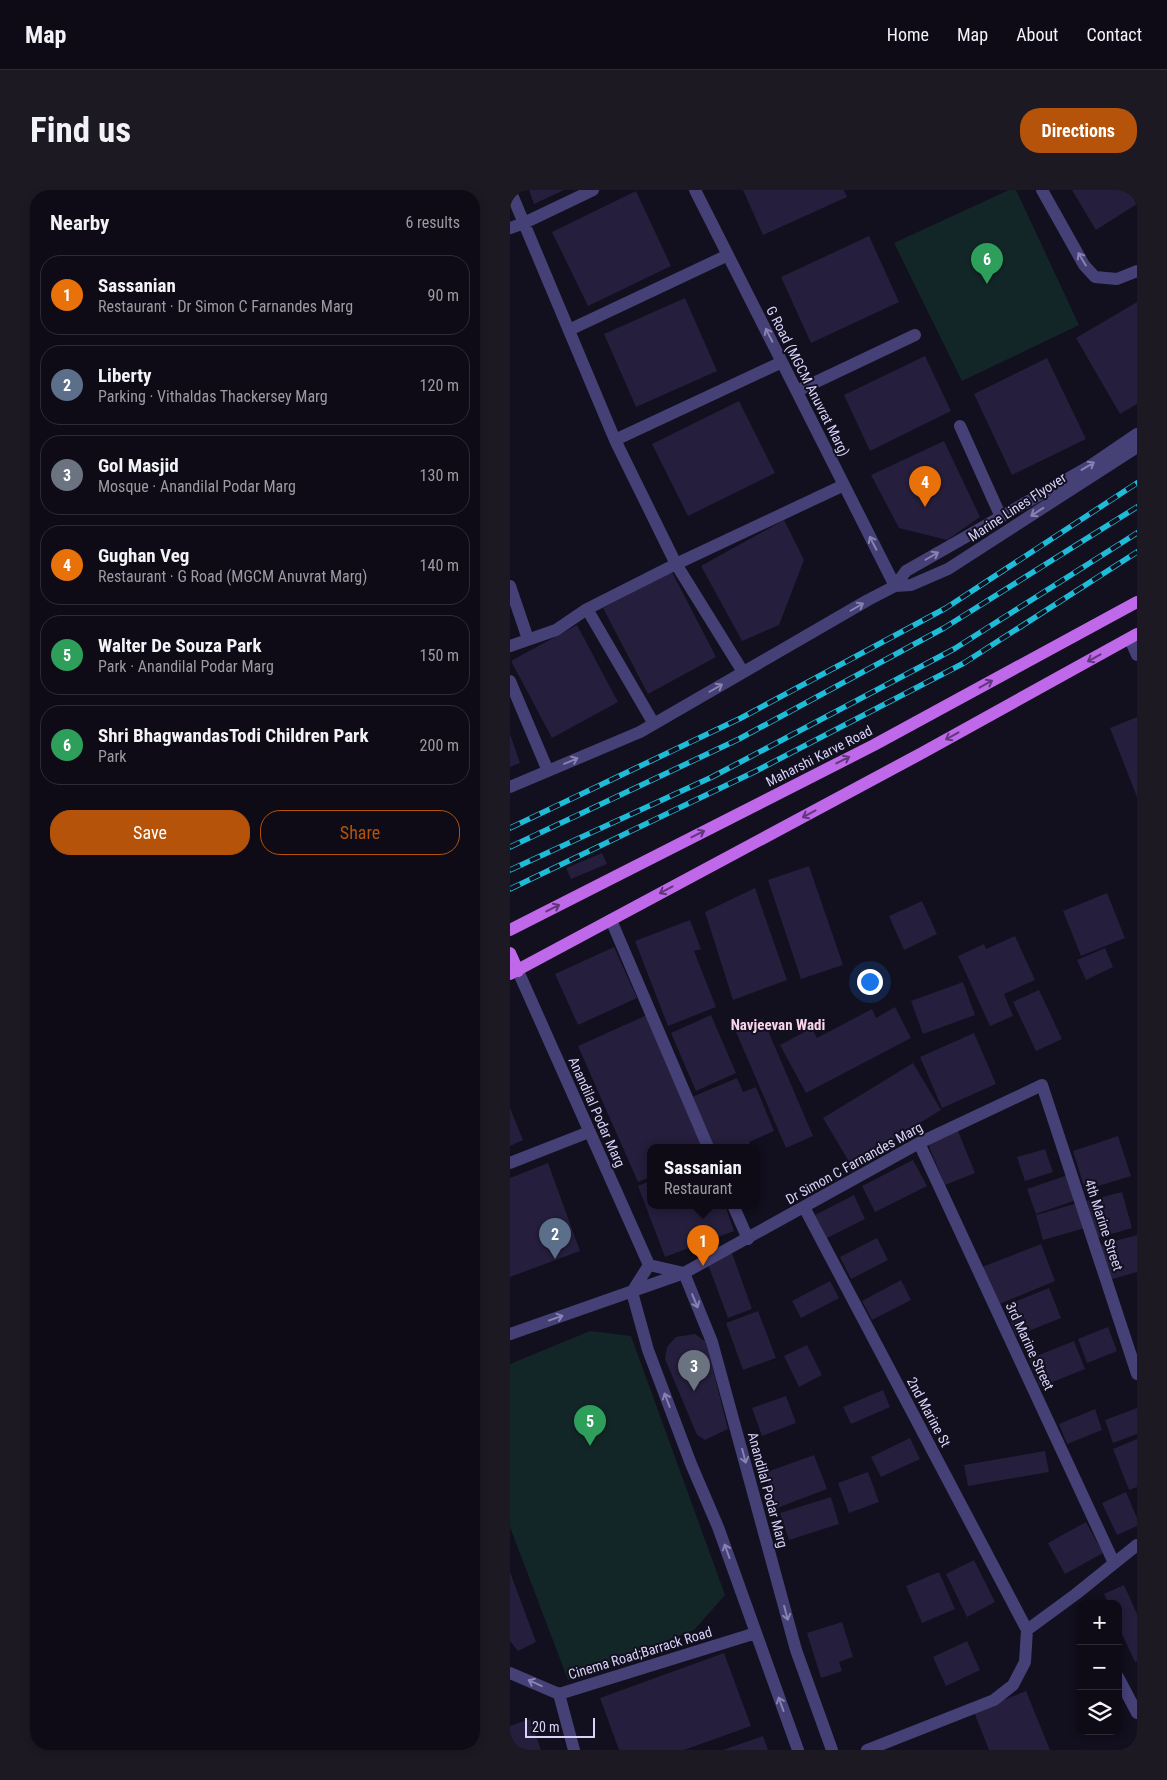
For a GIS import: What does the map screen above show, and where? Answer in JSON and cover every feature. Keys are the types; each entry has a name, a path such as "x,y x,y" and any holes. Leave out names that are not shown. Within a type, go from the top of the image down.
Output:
{"main road":[{"name":"Maharshi Karve Road","path":"510,930 874,745 1137,602"},
{"path":"510,954 514,973 922,753 1134,636"}],"street":[{"path":"510,190 615,440 676,564 744,672"},
{"path":"510,228 593,190"},
{"name":"G Road (MGCM Anuvrat Marg)","path":"695,190 895,586"},
{"path":"1042,190 1084,265 1096,277 1117,279 1137,271"},
{"path":"569,330 728,255"},
{"path":"797,391 915,335"},
{"path":"615,440 782,362"},
{"path":"960,426 1001,517"},
{"path":"510,787 640,732 895,586 906,571 1090,466 1137,434"},
{"name":"Marine Lines Flyover","path":"895,586 911,585 948,569 1137,447"},
{"path":"510,646 556,630 587,609 676,564 844,485"},
{"path":"510,586 528,640"},
{"path":"587,609 654,724"},
{"path":"1134,636 1137,655"},
{"path":"510,681 548,771"},
{"path":"611,920 707,1144"},
{"name":"Anandilal Podar Marg","path":"514,973 589,1132 648,1265"},
{"name":"Dr Simon C Farnandes Marg","path":"510,1334 684,1273 919,1143 1042,1085"},
{"name":"4th Marine Street","path":"1042,1085 1137,1374"},
{"path":"510,1163 589,1132"},
{"name":"3rd Marine Street","path":"919,1143 1114,1563"},
{"name":"2nd Marine St","path":"804,1207 1027,1630"},
{"path":"735,1209 748,1239"},
{"path":"684,1273 648,1265 632,1292 648,1350 691,1464 718,1527 798,1750"},
{"name":"Anandilal Podar Marg","path":"684,1273 712,1342 796,1650 832,1750"},
{"path":"867,1750 994,1700 1012,1685 1025,1662 1027,1630 1078,1599 1114,1563 1136,1548"},
{"name":"Cinema Road;Barrack Road","path":"574,1750 559,1694 756,1633"},
{"path":"510,1673 559,1694"},
{"path":"1122,1685 1137,1713"}],"green space":[{"path":"1009,190 1016,190 1079,325 962,381 894,243"},
{"path":"590,1331 631,1336 725,1595 694,1630 568,1680 510,1527 510,1364"}],"building":[{"path":"529,190 564,190 534,204"},
{"path":"743,190 844,190 847,197 763,235"},
{"path":"1072,190 1137,190 1137,204 1096,230"},
{"path":"636,191 671,266 588,306 552,232"},
{"path":"869,236 899,302 811,343 781,277"},
{"path":"685,298 717,371 636,407 604,334"},
{"path":"1137,302 1137,404 1120,414 1076,338"},
{"path":"925,356 951,411 870,451 844,395"},
{"path":"1047,358 1086,439 1012,475 974,394"},
{"path":"739,401 775,473 688,516 652,444"},
{"path":"944,441 980,517 947,540 899,528 871,475"},
{"path":"784,520 804,560 779,625 742,641 701,566"},
{"path":"672,572 716,657 648,694 603,608"},
{"path":"577,625 618,702 552,738 511,661"},
{"path":"1137,717 1137,797 1110,728"},
{"path":"510,734 520,763 510,767"},
{"path":"602,853 607,864 571,879 566,868"},
{"path":"809,866 843,965 801,979 768,880"},
{"path":"755,888 787,980 733,1000 705,912"},
{"path":"1107,893 1125,938 1081,956 1063,911"},
{"path":"922,901 937,934 904,950 889,916"},
{"path":"690,920 701,949 694,951 716,1007 668,1026 635,941"},
{"path":"1015,936 1035,980 1004,994 1013,1016 990,1026 958,956 984,944 986,949"},
{"path":"614,947 637,998 578,1025 555,974"},
{"path":"1105,948 1113,967 1086,980 1077,960"},
{"path":"963,982 975,1015 923,1034 911,1001"},
{"path":"1039,990 1062,1039 1036,1051 1013,1002"},
{"path":"895,1007 911,1038 806,1093 780,1045 812,1028 817,1038 872,1009 876,1018"},
{"path":"647,1015 701,1144 647,1144 647,1178 638,1182 578,1046"},
{"path":"711,1015 736,1073 696,1091 671,1033"},
{"path":"763,1019 813,1136 786,1148 736,1032"},
{"path":"974,1033 996,1084 942,1108 920,1057"},
{"path":"913,1063 941,1110 851,1165 823,1118"},
{"path":"737,1078 743,1092 756,1087 774,1131 749,1142 750,1144 712,1144 692,1097"},
{"path":"510,1108 523,1140 510,1146"},
{"path":"958,1131 975,1173 945,1185 928,1144"},
{"path":"1118,1136 1131,1176 1085,1190 1073,1151"},
{"path":"1045,1149 1053,1172 1025,1181 1017,1157"},
{"path":"913,1160 927,1186 875,1212 862,1186"},
{"path":"548,1163 580,1251 510,1277 510,1178"},
{"path":"1068,1175 1076,1200 1036,1214 1027,1189"},
{"path":"647,1182 647,1209 726,1209 734,1231 665,1257 638,1186"},
{"path":"1122,1192 1132,1228 1098,1238 1087,1201"},
{"path":"854,1195 865,1219 827,1238 815,1215"},
{"path":"1078,1203 1085,1228 1043,1240 1036,1215"},
{"path":"1137,1235 1137,1272 1109,1280 1100,1245"},
{"path":"877,1238 888,1260 851,1279 840,1257"},
{"path":"1041,1244 1055,1281 997,1305 982,1267"},
{"path":"732,1253 752,1309 728,1318 707,1262"},
{"path":"901,1280 911,1300 872,1320 862,1301"},
{"path":"830,1281 839,1298 801,1318 792,1301"},
{"path":"1049,1288 1061,1318 1016,1336 1004,1306"},
{"path":"758,1311 776,1358 743,1370 726,1323"},
{"path":"1108,1327 1117,1351 1087,1363 1078,1339"},
{"path":"695,1334 706,1342 728,1429 705,1440 697,1435 665,1359 667,1347 676,1337"},
{"path":"1074,1341 1085,1369 1040,1387 1029,1359"},
{"path":"807,1345 822,1375 799,1387 784,1356"},
{"path":"883,1390 890,1407 851,1424 843,1407"},
{"path":"786,1396 796,1423 762,1436 752,1408"},
{"path":"1137,1408 1137,1434 1113,1443 1105,1420"},
{"path":"1095,1409 1102,1430 1067,1444 1059,1424"},
{"path":"910,1438 920,1459 881,1477 871,1457"},
{"path":"1137,1439 1137,1487 1129,1490 1113,1449"},
{"path":"1045,1451 1049,1472 968,1486 964,1465"},
{"path":"814,1455 827,1489 777,1508 764,1473"},
{"path":"868,1472 879,1502 849,1513 838,1483"},
{"path":"1126,1492 1137,1518 1137,1526 1117,1535 1102,1503"},
{"path":"831,1497 839,1524 789,1540 780,1513"},
{"path":"1086,1522 1103,1553 1065,1574 1048,1543"},
{"path":"974,1560 995,1602 967,1617 946,1574"},
{"path":"510,1572 536,1642 518,1651 510,1641"},
{"path":"939,1572 955,1609 922,1623 906,1586"},
{"path":"1124,1585 1137,1614 1137,1661 1135,1662 1122,1634 1122,1600 1107,1600 1104,1594"},
{"path":"842,1622 853,1657 839,1662 842,1671 821,1678 807,1633"},
{"path":"967,1641 980,1670 946,1686 933,1657"},
{"path":"724,1653 751,1726 684,1750 619,1750 600,1698"},
{"path":"1026,1691 1050,1750 989,1750 974,1712"},
{"path":"530,1719 541,1750 510,1750 510,1726"},
{"path":"763,1736 768,1750 723,1750"}],"railway":[{"path":"510,828 741,718 946,608 1137,483"},
{"path":"510,847 739,739 944,628 1137,507"},
{"path":"510,870 712,777 954,649 1137,533"},
{"path":"510,889 754,772 964,663 1137,552"}],"place":[{"name":"Shri BhagwandasTodi Children Park","path":"987,284"},
{"name":"Gughan Veg","path":"925,507"},
{"name":"Liberty","path":"555,1259"},
{"name":"Sassanian","path":"703,1266"},
{"name":"Gol Masjid","path":"694,1391"},
{"name":"Walter De Souza Park","path":"590,1446"}],"district":[{"name":"Navjeevan Wadi","path":"778,1025"}]}
